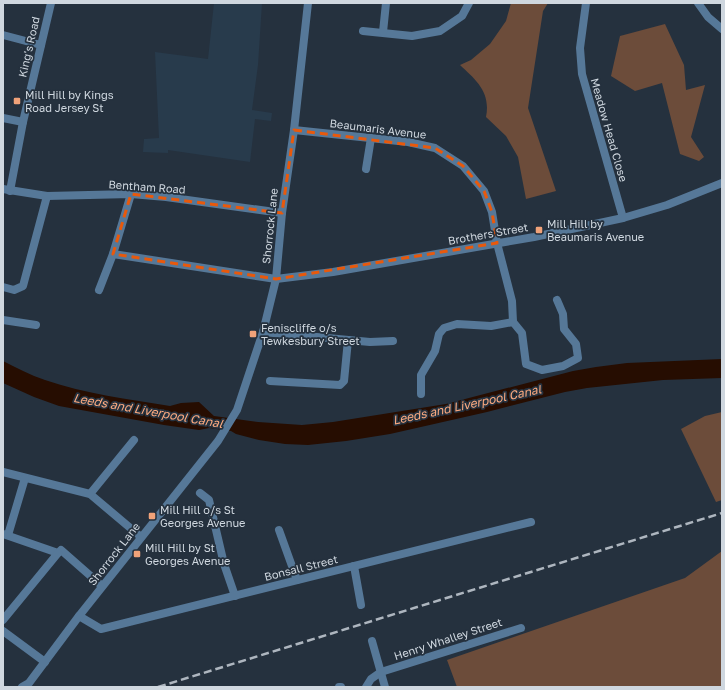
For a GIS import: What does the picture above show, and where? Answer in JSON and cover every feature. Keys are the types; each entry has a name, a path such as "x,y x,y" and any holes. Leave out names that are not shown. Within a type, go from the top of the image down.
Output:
{"street":[{"name":"King's Road","path":"6,190 51,3"},
{"name":"Shorrock Lane","path":"22,687 29,684 102,586 218,442 237,410 263,332 276,279 282,213 294,130 308,3"},
{"path":"383,32 386,3"},
{"path":"363,31 412,36 440,31 462,16 469,3"},
{"name":"Meadow Head Close","path":"586,3 580,48 582,74 623,218"},
{"path":"698,3 708,17 722,29"},
{"path":"3,35 41,45"},
{"path":"3,118 23,122"},
{"name":"Beaumaris Avenue","path":"294,130 408,142 435,148 463,166 484,191 492,212 497,243 512,302 513,322"},
{"path":"366,169 370,138"},
{"name":"Brothers Street","path":"113,254 276,279 333,272 497,243 623,218 667,205 722,183"},
{"name":"Bentham Road","path":"6,190 47,196 131,194 166,197 282,213"},
{"path":"100,290 113,254 131,194"},
{"path":"3,287 14,290 23,286 47,196"},
{"path":"421,394 421,375 435,351 439,334 444,328 457,324 491,326 513,322 522,333 526,364 542,370 563,366 578,358 576,344 564,329 563,314 557,300"},
{"path":"3,320 36,325"},
{"path":"263,332 370,342 393,341"},
{"path":"270,381 340,385 344,380 348,340"},
{"path":"90,494 134,440"},
{"path":"3,472 90,494 141,537"},
{"path":"25,478 6,535 58,553"},
{"path":"200,493 209,500 224,564 235,596"},
{"name":"Bonsall Street","path":"79,616 101,629 531,522"},
{"path":"279,530 297,580"},
{"path":"3,620 61,550 102,586"},
{"path":"354,566 361,605"},
{"name":"Henry Whalley Street","path":"381,672 521,628"},
{"path":"3,631 45,662"},
{"path":"372,641 385,687"},
{"path":"366,687 371,679 381,672"}],"highlighted area":[{"path":"294,130 435,148 463,166 484,191 492,212 497,243 276,279 113,254 131,194 282,213"}],"shaded area":[{"path":"214,3 262,3 258,65 252,110 272,113 271,121 255,119 250,162 168,150 168,153 143,152 144,139 159,138 155,52 208,59"},
{"path":"511,3 548,3 543,11 528,108 556,191 526,199 518,157 506,136 486,117 486,100 481,87 477,81 460,65 471,60 490,44 506,21"},
{"path":"665,24 684,65 686,90 705,85 691,137 704,157 699,161 680,154 662,83 635,91 611,76 620,36"},
{"path":"722,412 722,500 716,502 681,429 705,416"},
{"path":"722,551 722,687 457,687 447,660 685,578"}],"water":[{"name":"Leeds and Liverpool Canal","path":"722,359 722,378 663,380 587,388 390,434 308,445 285,444 259,440 236,434 231,431 209,428 199,430 164,425 59,406 3,383 3,361 39,378 91,393 170,406 181,403 199,402 214,416 258,422 302,425 333,422 446,404 573,371 596,367 627,363"}],"railway":[{"path":"158,687 722,513"}],"place":[{"name":"Mill Hill by Kings Road Jersey St","path":"17,101"},
{"name":"Mill Hill by Beaumaris Avenue","path":"539,230"},
{"name":"Feniscliffe o/s Tewkesbury Street","path":"253,334"},
{"name":"Mill Hill o/s St Georges Avenue","path":"152,516"},
{"name":"Mill Hill by St Georges Avenue","path":"137,554"}]}
